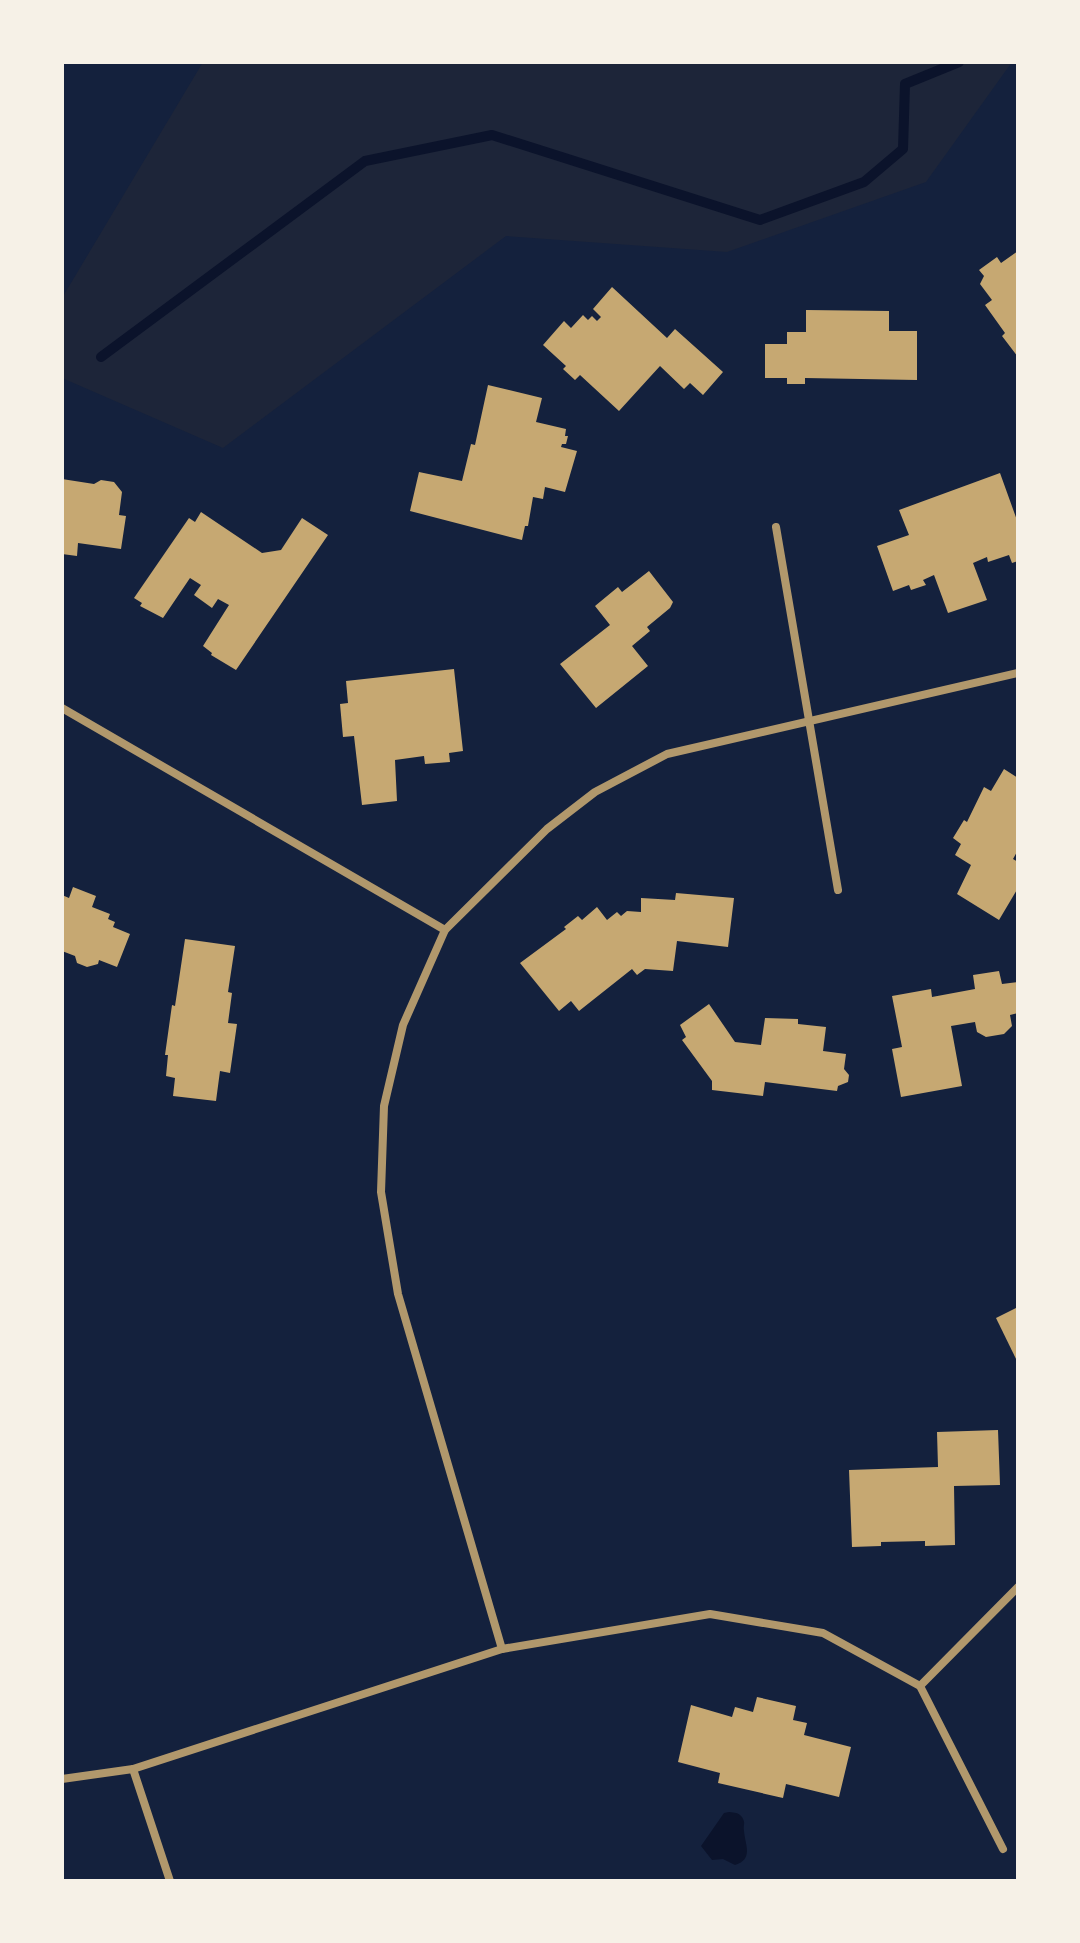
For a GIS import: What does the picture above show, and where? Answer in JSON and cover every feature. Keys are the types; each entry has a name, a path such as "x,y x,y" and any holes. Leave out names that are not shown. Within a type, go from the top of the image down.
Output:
{"street":[{"path":"776,527 838,890"},
{"path":"502,1649 398,1294 381,1192 384,1106 403,1025 445,930 547,829 595,792 667,754 1018,673"},
{"path":"62,708 445,930"},
{"path":"920,1686 1018,1587"},
{"path":"62,1779 133,1769 502,1649 710,1614 823,1633 920,1686 1003,1849"},
{"path":"133,1769 170,1881"}],"shaded area":[{"path":"203,62 1012,62 926,182 727,252 506,236 223,448 62,378 62,298"},
{"path":"724,1813 739,1814 744,1822 747,1851 745,1859 735,1865 723,1859 712,1860 701,1846"}],"building":[{"path":"1018,251 1018,357 985,305 992,300 980,284 984,276 979,270 997,257 1001,263"},
{"path":"612,287 667,338 675,329 723,372 703,395 690,383 684,389 660,366 619,411 580,375 575,380 563,369 566,366 543,345 564,321 571,328 583,315 588,320 592,316 597,321 601,317 593,309"},
{"path":"806,310 889,311 889,331 917,331 917,380 805,378 805,384 787,384 787,378 765,378 765,344 787,344 787,332 806,332"},
{"path":"488,385 542,398 536,422 566,429 566,444 561,447 577,451 565,492 545,487 543,499 533,497 522,540 410,511 419,472 462,481 471,444 475,445"},
{"path":"1000,473 1018,523 1018,561 1012,563 1009,555 988,562 987,557 973,563 987,600 948,613 934,575 923,580 926,585 911,590 909,585 893,591 877,546 909,535 899,510"},
{"path":"62,479 94,484 101,480 114,482 122,492 119,515 126,516 121,549 78,543 77,556 62,554"},
{"path":"201,512 262,553 281,550 302,518 328,535 236,670 211,655 203,646 229,605 218,599 212,608 194,595 201,585 190,578 163,618 140,606 142,603 134,598 189,518 195,522"},
{"path":"649,571 673,602 647,627 650,631 632,646 648,666 596,708 560,664 610,625 595,606 618,587 622,592"},
{"path":"454,669 463,751 449,753 450,762 425,764 424,756 395,760 397,801 362,805 354,736 343,737 340,704 348,703 346,681"},
{"path":"1004,769 1018,778 1018,850 1013,859 1018,862 1018,888 999,920 957,894 971,865 955,855 961,844 953,838 964,820 967,822 984,787 991,791"},
{"path":"73,887 96,896 92,907 110,914 108,919 115,922 113,927 130,934 117,967 99,960 98,964 87,967 77,963 75,956 62,951 62,895 69,898"},
{"path":"676,893 734,898 728,947 677,941 673,971 645,969 637,975 632,969 579,1011 571,1001 559,1011 520,963 566,929 564,927 578,916 582,920 597,907 607,920 617,912 621,916 627,911 641,912 641,898 675,900"},
{"path":"185,939 235,946 228,992 232,993 228,1023 237,1024 230,1073 220,1071 216,1101 173,1096 175,1078 166,1076 168,1055 165,1055"},
{"path":"999,971 1002,984 1018,982 1018,1013 1010,1015 1012,1026 1004,1034 986,1037 977,1032 975,1022 951,1026 962,1086 901,1097 892,1049 902,1047 892,996 931,989 932,997 975,989 973,975"},
{"path":"709,1004 735,1042 761,1045 765,1018 798,1019 798,1024 826,1027 823,1051 846,1054 844,1069 849,1075 848,1082 838,1086 837,1091 765,1082 763,1096 712,1090 712,1081 682,1040 686,1037 680,1025"},
{"path":"1018,1307 1018,1363 996,1318"},
{"path":"998,1430 1000,1485 954,1486 955,1545 925,1546 925,1541 881,1542 881,1546 852,1547 849,1470 938,1467 937,1432"},
{"path":"757,1697 796,1706 793,1720 807,1723 804,1735 851,1747 839,1797 786,1784 783,1798 718,1783 720,1773 678,1762 691,1705 732,1717 735,1707 753,1712"}],"waterway":[{"path":"101,357 365,161 492,135 760,220 864,182 903,149 905,84 959,62"}]}
